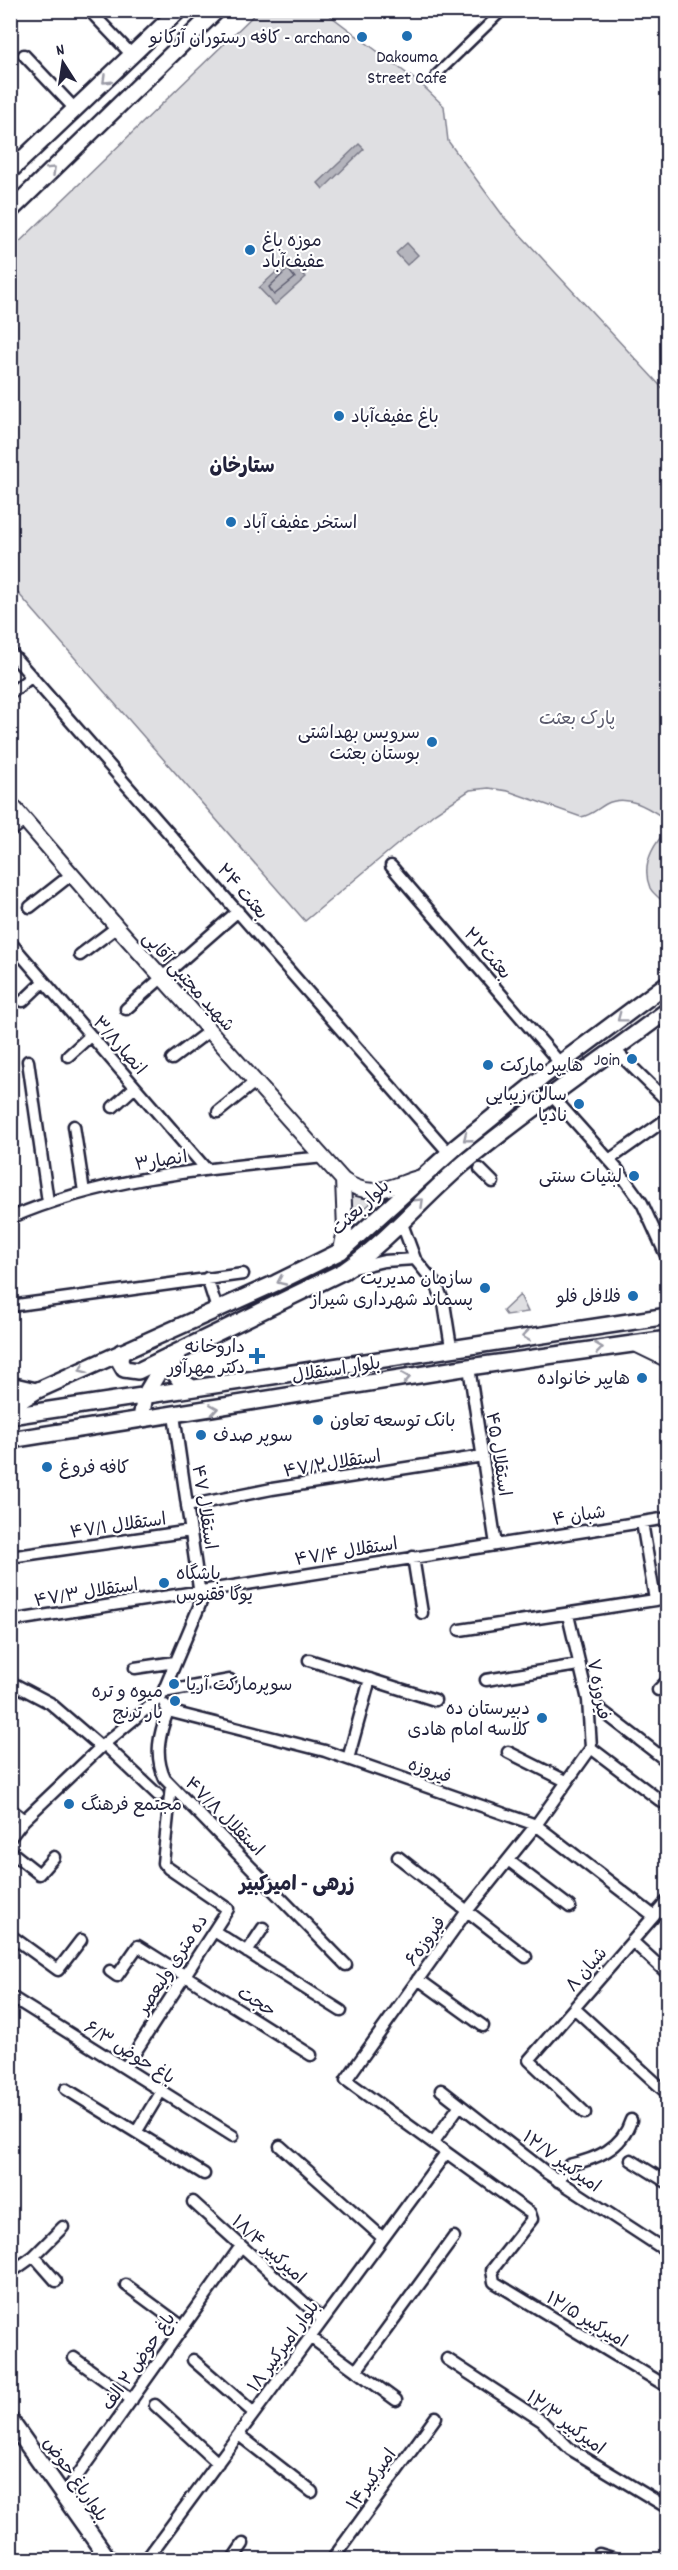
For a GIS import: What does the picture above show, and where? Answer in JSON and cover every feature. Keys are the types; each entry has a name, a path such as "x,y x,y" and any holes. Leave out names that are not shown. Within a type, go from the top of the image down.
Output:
{"main road":[{"path":"13,164 75,109 179,10"},
{"path":"10,211 217,10"},
{"name":"بلوار بعثت","path":"10,1407 36,1390 217,1310 341,1251 449,1153 560,1063 668,983"},
{"name":"بلوار بعثت","path":"121,1352 120,1362 124,1369 138,1371 344,1271 371,1252 401,1221 485,1146 668,1010"},
{"name":"بلوار استقلال","path":"10,1416 451,1347 668,1316"},
{"path":"552,1332 555,1355"},
{"name":"بلوار استقلال","path":"10,1440 469,1367 668,1339"},
{"path":"184,1347 173,1359 172,1370 179,1379 192,1388"},
{"path":"141,1419 145,1395 167,1358"},
{"path":"10,1385 36,1390"},
{"name":"بلوارباغ حوض","path":"10,2420 109,2559"}],"street":[{"path":"89,10 132,54"},
{"path":"436,75 503,10"},
{"path":"24,55 75,109"},
{"name":"بعثت ۲۴","path":"10,652 449,1153"},
{"path":"10,694 32,676"},
{"name":"شهید مجتبی آقایی","path":"10,802 117,927 343,1180"},
{"path":"10,832 25,820"},
{"name":"بعثت۲۲","path":"391,866 560,1063"},
{"path":"30,907 72,874"},
{"path":"126,1009 238,911"},
{"path":"80,955 117,927"},
{"name":"انصار۳/۸","path":"10,942 206,1169"},
{"path":"23,1001 43,982"},
{"path":"172,1059 209,1030"},
{"path":"68,1056 90,1036"},
{"path":"615,1050 668,1102"},
{"path":"28,1061 48,1202"},
{"path":"218,1112 255,1082"},
{"path":"113,1107 135,1087"},
{"path":"553,1097 618,1170 662,1230 668,1260"},
{"path":"609,1160 668,1118"},
{"path":"74,1126 84,1192"},
{"name":"انصار۳","path":"10,1218 48,1202 111,1184 206,1169 323,1157"},
{"path":"480,1168 493,1182"},
{"path":"343,1180 357,1191 368,1192 421,1177"},
{"path":"341,1251 345,1229 343,1180"},
{"path":"401,1221 415,1259 437,1286 444,1304 451,1347"},
{"path":"344,1271 384,1261 415,1259"},
{"path":"10,1306 111,1290 243,1274"},
{"path":"207,1278 217,1310"},
{"path":"635,1344 668,1360"},
{"name":"۴۵ استقلال","path":"469,1367 496,1545"},
{"name":"۴۷ استقلال","path":"10,1838 24,1820 102,1746 162,1694 201,1602 174,1415"},
{"name":"استقلال۴۷/۲","path":"187,1506 272,1489 483,1456"},
{"name":"۴ شبان","path":"496,1545 668,1518"},
{"path":"642,1522 655,1600"},
{"name":"۴۷/۱ استقلال","path":"10,1557 191,1531"},
{"name":"۴۷/۴ استقلال","path":"201,1590 496,1545"},
{"path":"413,1557 422,1613"},
{"name":"۴۷/۳ استقلال","path":"10,1621 201,1590"},
{"path":"460,1630 668,1598"},
{"name":"۷ فیروزه","path":"536,1825 591,1748 588,1700 568,1615"},
{"path":"309,1660 435,1700"},
{"path":"135,1668 175,1662"},
{"path":"486,1680 578,1665"},
{"path":"348,1759 370,1679"},
{"path":"168,1711 162,1694 230,1680"},
{"path":"658,1690 668,1680"},
{"path":"10,1682 50,1703 158,1795"},
{"path":"588,1700 668,1762"},
{"name":"فیروزه","path":"168,1711 348,1759 536,1825 654,1916"},
{"name":"۴۷/۸ استقلال","path":"168,1711 159,1734 160,1767 171,1785 346,1965"},
{"path":"591,1748 662,1802"},
{"path":"508,1752 566,1781"},
{"name":"ده متری ولیعصر","path":"125,2068 228,1909 166,1866 171,1785"},
{"path":"10,1809 24,1820"},
{"name":"فیروزه۶","path":"433,2143 346,2080 467,1911 536,1825"},
{"path":"10,1851 39,1874 54,1857"},
{"path":"398,1857 526,1957"},
{"path":"508,1860 570,1907"},
{"name":"۸ شبان","path":"585,2113 529,2060 668,1900"},
{"path":"247,1952 263,1928"},
{"path":"214,1931 341,2011"},
{"path":"10,1935 58,1970 81,1940"},
{"path":"632,1941 668,1974"},
{"name":"حجت","path":"110,1971 117,1976 138,1946 311,2055"},
{"path":"418,1980 483,2026"},
{"name":"۶/۳ باغ حوض","path":"10,1995 233,2136"},
{"path":"574,2008 668,2094"},
{"path":"66,2089 204,2174"},
{"name":"۱۲/۷ امیرکبیر","path":"441,2090 558,2181 668,2252"},
{"path":"137,2131 161,2091"},
{"path":"446,2153 433,2143 460,2105"},
{"path":"558,2181 569,2166 599,2158 611,2150 631,2120"},
{"path":"280,2146 383,2238"},
{"name":"۱۲/۵ امیرکبیر","path":"446,2153 532,2216 492,2270 494,2282 668,2387"},
{"name":"۱۸ بلوار امیرکبیر","path":"146,2559 446,2153"},
{"path":"631,2160 668,2183"},
{"name":"۱۸/۴ امیرکبیر","path":"193,2202 322,2320"},
{"path":"10,2273 34,2256 63,2227"},
{"path":"356,2372 454,2237"},
{"name":"باغ حوض ۲ الف","path":"63,2496 241,2246"},
{"path":"34,2256 56,2281"},
{"path":"126,2285 183,2326"},
{"path":"310,2337 396,2400"},
{"path":"74,2358 132,2400"},
{"name":"۱۲/۳ امیرکبیر","path":"447,2359 542,2421 570,2449 668,2508"},
{"path":"193,2360 254,2413"},
{"path":"155,2405 218,2463"},
{"name":"امیرکبیر۱۴","path":"332,2559 436,2417"},
{"path":"238,2434 312,2492"},
{"path":"232,2559 243,2544"},
{"path":"599,2554 620,2559"}],"green space":[{"name":"باغ عفیف‌آباد","path":"258,11 324,11 422,85 444,106 448,141 504,217 667,393 667,820 646,807 630,801 614,801 581,817 508,791 489,788 470,790 435,813 305,921 11,585 11,250"},
{"path":"667,830 667,905 650,888 647,872 653,849"},
{"path":"349,1194 374,1200 352,1220"},
{"path":"520,1295 528,1312 506,1315 503,1311"}],"water":[{"path":"359,144 364,149 323,189 318,183"},
{"path":"407,243 418,255 407,265 396,253"},
{"path":"289,260 306,277 275,305 259,288"}],"place":[{"name":"Dakouma Street Cafe","path":"407,36"},
{"name":"کافه رستوران آرکانو - archano","path":"362,37"},
{"name":"موزه باغ عفیف‌آباد","path":"250,250"},
{"name":"باغ عفیف‌آباد","path":"339,416"},
{"name":"استخر عفیف آباد","path":"231,522"},
{"name":"سرویس بهداشتی بوستان بعثت","path":"432,742"},
{"name":"Join","path":"632,1059"},
{"name":"هایپر مارکت","path":"488,1065"},
{"name":"سالن زیبایی نادیا","path":"579,1104"},
{"name":"لبنیات سنتی","path":"634,1176"},
{"name":"سازمان مدیریت پسماند شهرداری شیراز","path":"485,1288"},
{"name":"فلافل فلو","path":"633,1296"},
{"name":"داروخانه دکتر مهرآور","path":"257,1356"},
{"name":"هایپر خانواده","path":"642,1378"},
{"name":"بانک توسعه تعاون","path":"318,1420"},
{"name":"سوپر صدف","path":"201,1435"},
{"name":"کافه فروغ","path":"47,1467"},
{"name":"باشگاه یوگا ققنوس","path":"164,1583"},
{"name":"سوپرمارکت آریا","path":"174,1684"},
{"name":"میوه و تره بار ترنج","path":"175,1701"},
{"name":"دبیرستان ده کلاسه امام هادی","path":"542,1718"},
{"name":"مجتمع فرهنگ","path":"69,1804"}],"district":[{"name":"ستارخان","path":"242,465"},
{"name":"زرهی - امیرکبیر","path":"297,1883"}],"park label":[{"name":"پارک بعثت","path":"577,718"}]}
